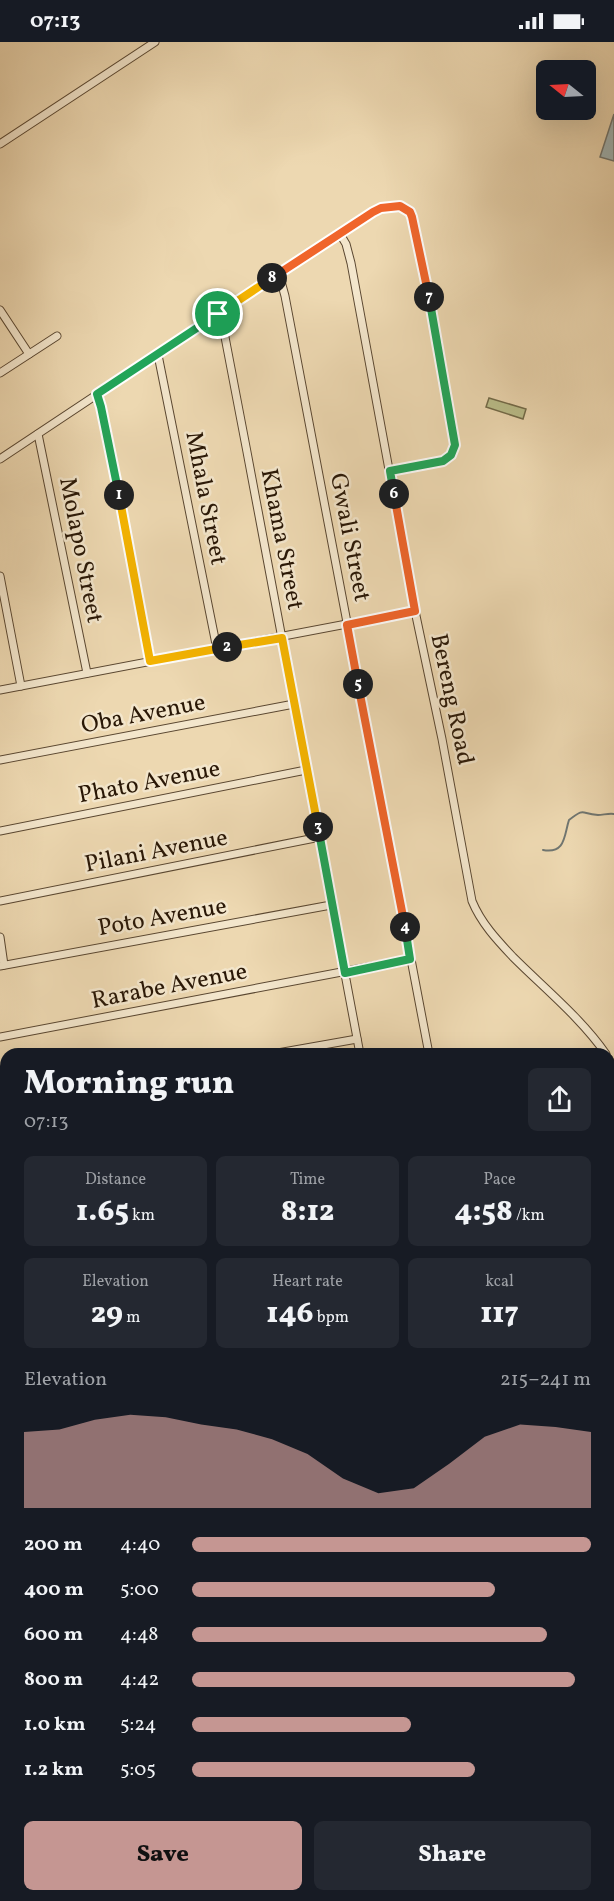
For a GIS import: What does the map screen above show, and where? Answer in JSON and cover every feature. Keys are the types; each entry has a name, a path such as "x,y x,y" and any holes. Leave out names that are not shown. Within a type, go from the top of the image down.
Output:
{"street":[{"path":"0,144 155,42"},
{"path":"0,459 373,212 395,205 405,208 412,217 437,338 455,445 451,455 443,461 390,471"},
{"name":"Bereng Road","path":"340,234 346,244 351,263 415,611 442,739 468,886 475,910 499,942 587,1030 601,1048"},
{"name":"Gwali Street","path":"279,274 428,1048"},
{"path":"0,310 29,354"},
{"name":"Khama Street","path":"218,314 225,337 359,1048"},
{"path":"0,373 57,336"},
{"name":"Mhala Street","path":"158,355 217,649"},
{"path":"97,394 104,418 150,661"},
{"name":"Molapo Street","path":"38,434 87,673"},
{"path":"0,576 21,686"},
{"path":"0,690 415,611"},
{"name":"Oba Avenue","path":"0,760 294,704"},
{"name":"Phato Avenue","path":"0,831 306,770"},
{"name":"Pilani Avenue","path":"0,901 320,837"},
{"name":"Poto Avenue","path":"2,965 331,905"},
{"path":"0,937 2,965"},
{"name":"Rarabe Avenue","path":"0,1037 410,959"},
{"path":"306,1048 357,1039"}],"green space":[{"path":"489,398 526,409 523,419 486,407"}],"shaded area":[{"path":"614,114 614,161 600,157"}],"waterway":[{"path":"543,850 556,849 560,846 569,820 578,814 583,812 598,815 614,814"}],"route":[{"path":"395,205 410,212 437,338 455,445 451,455 443,461 390,471 415,611 347,625 410,959 345,973 282,638 150,661 104,418 97,394 218,314 373,212 395,205"}]}
